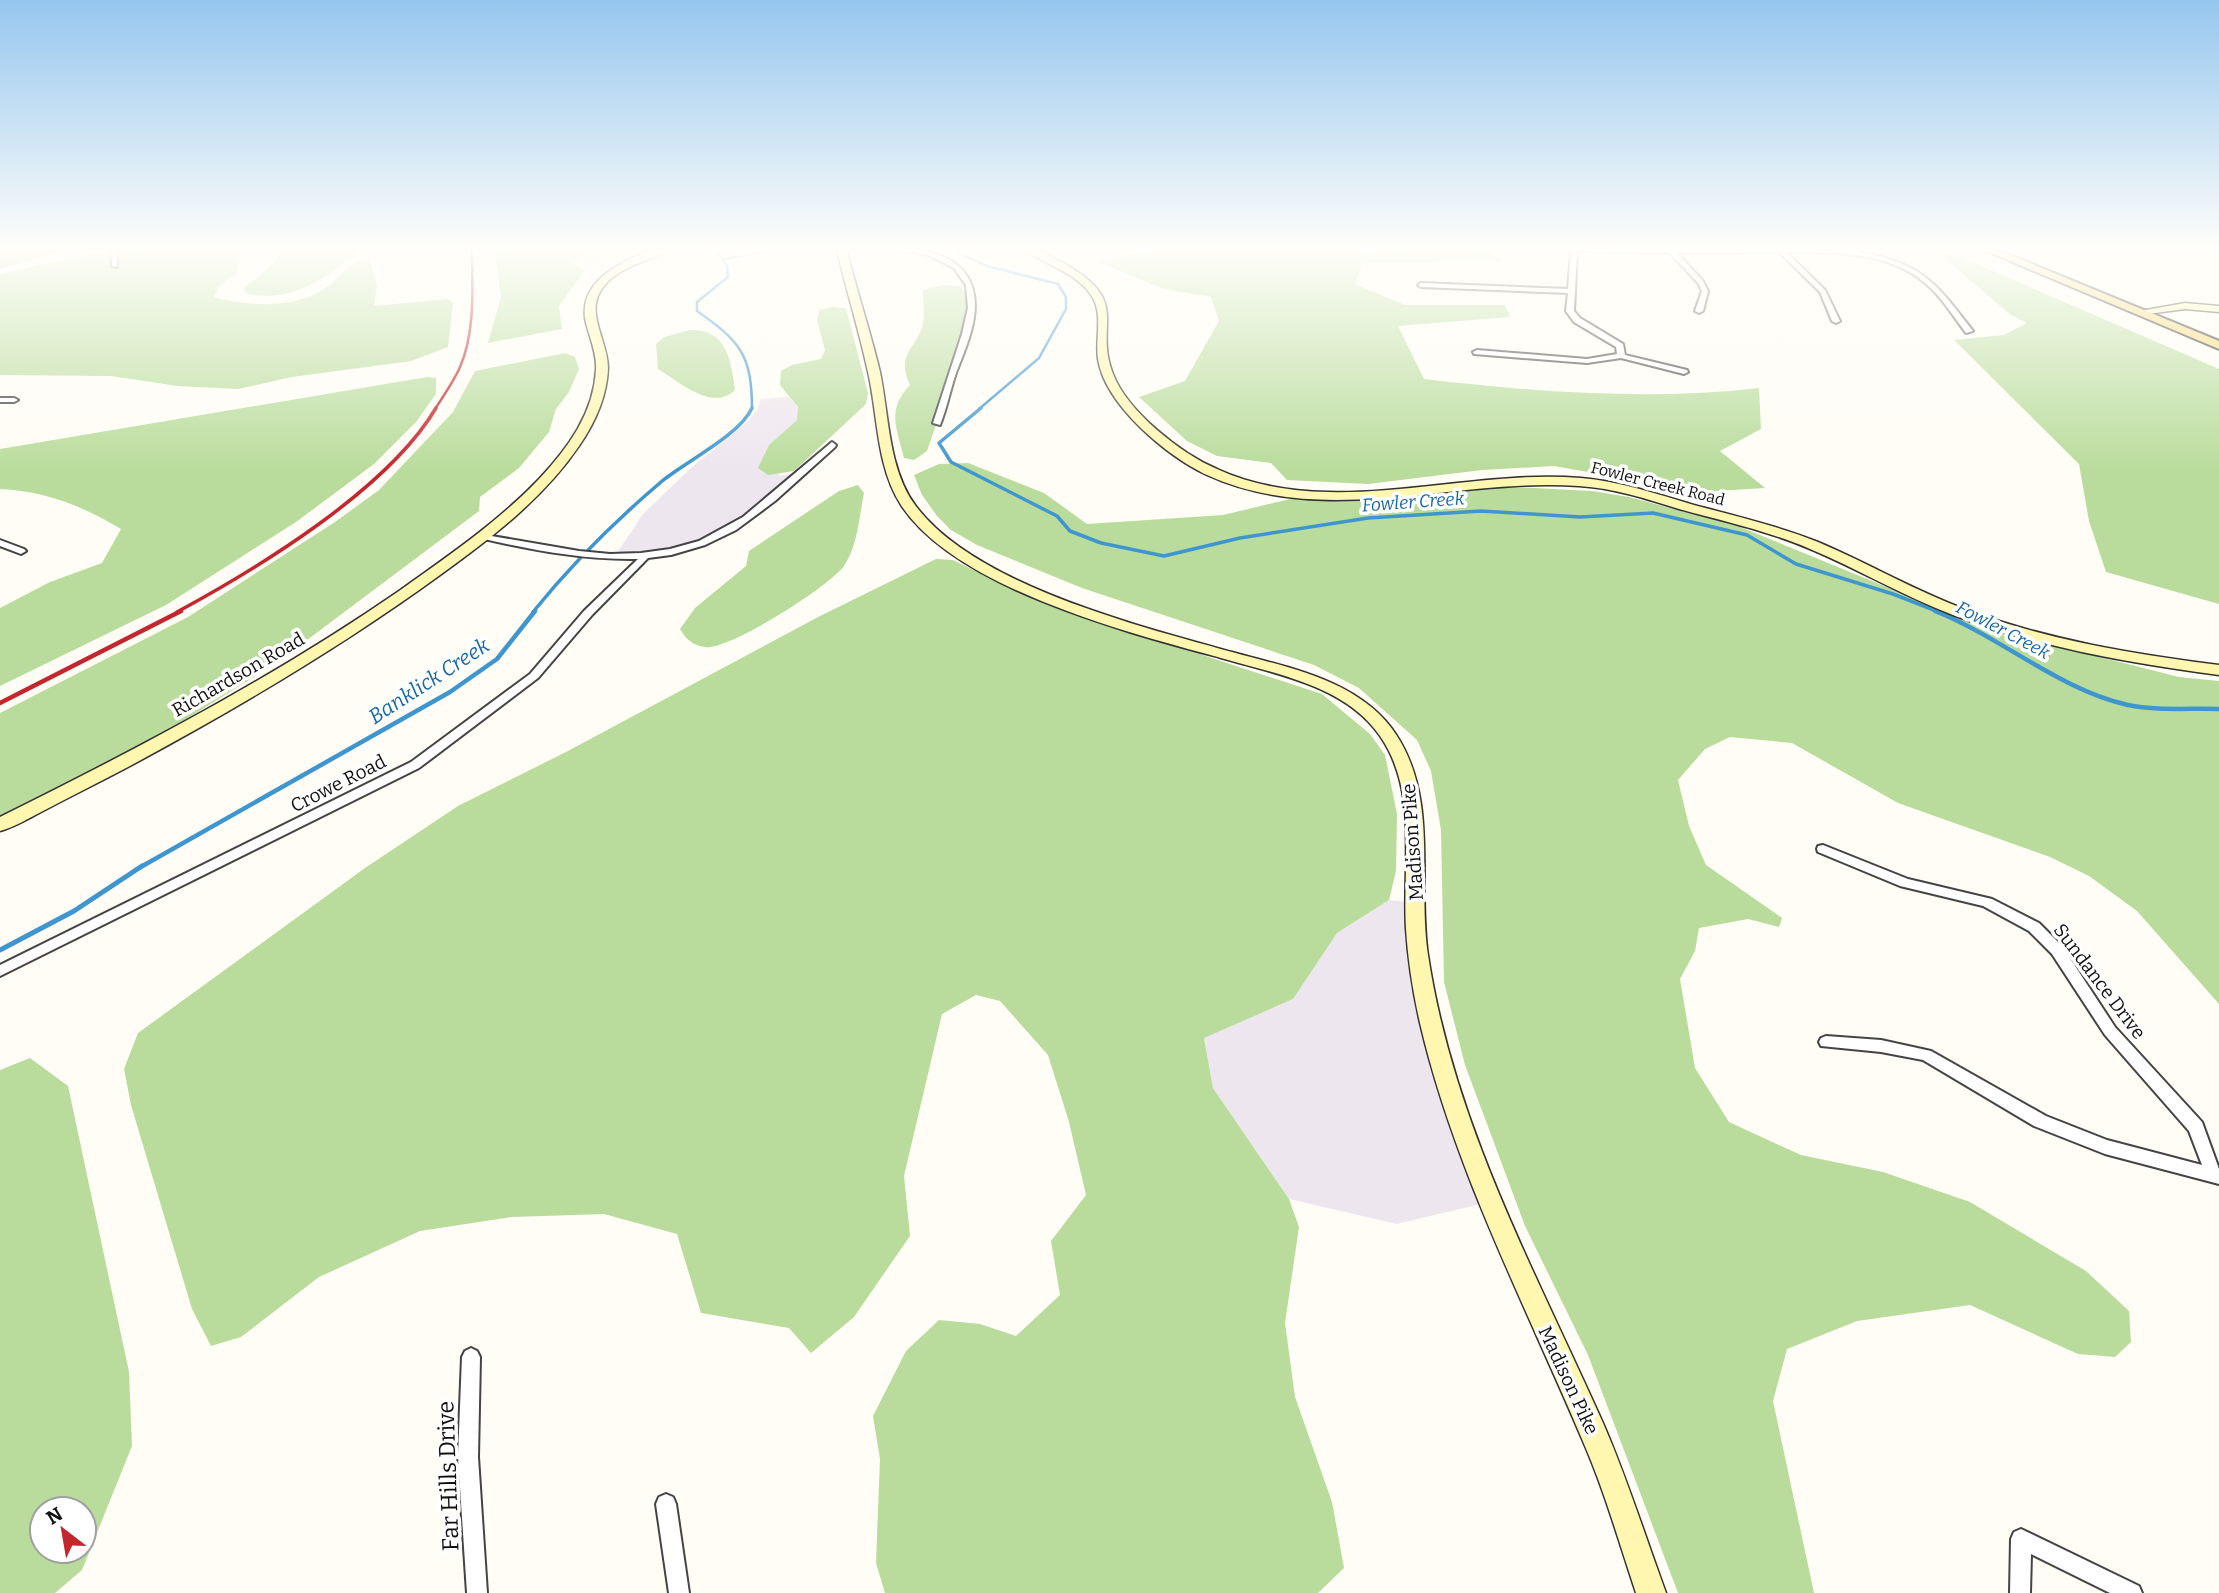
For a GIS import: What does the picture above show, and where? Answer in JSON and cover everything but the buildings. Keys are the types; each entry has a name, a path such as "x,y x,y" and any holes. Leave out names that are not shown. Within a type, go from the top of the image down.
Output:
{"main road":[{"name":"Richardson Road","path":"0,825 158,744 346,636 483,536 542,484 576,442 589,420 598,394 602,365 592,321"},
{"name":"Madison Pike","path":"861,321 874,371 893,473 910,509 941,540 981,567 1046,596 1140,629 1312,681 1360,709 1389,735 1409,779 1417,948 1427,1014 1447,1091 1501,1230 1597,1441 1651,1593"},
{"name":"Fowler Creek Road","path":"1103,321 1105,369 1130,408 1184,455 1229,480 1295,494 1389,493 1539,480 1623,490 1784,535 1936,603 2014,631 2094,651 2219,670"},
{"path":"2162,321 2219,345"},
{"path":"2188,321 2219,334"}],"street":[{"path":"937,423 968,330 968,321"},
{"path":"1583,321 1620,346 1620,356"},
{"path":"1961,321 1969,331"},
{"path":"1477,352 1587,361 1620,356 1684,372"},
{"path":"0,400 14,400"},
{"path":"483,536 613,559 644,559 696,545 734,527 832,445"},
{"path":"0,543 21,551"},
{"name":"Crowe Road","path":"0,971 410,768 534,676 588,612 644,559"},
{"name":"Sundance Drive","path":"1823,849 1905,883 1987,902 2034,927 2057,950 2110,1031 2196,1127 2216,1176"},
{"path":"1826,1042 1881,1046 1926,1055 2040,1122 2105,1147 2216,1176"},
{"name":"Far Hills Drive","path":"471,1357 468,1457 477,1593"},
{"path":"666,1504 679,1593"},
{"path":"2020,1593 2021,1539 2132,1593"}],"shaded area":[{"path":"789,397 798,407 797,420 769,445 780,476 800,472 747,517 712,538 644,559 613,559 643,514 693,466 746,423 757,410 761,399"},
{"path":"1389,900 1416,903 1417,948 1489,1202 1397,1224 1289,1199 1213,1088 1204,1037 1293,999 1337,933"}],"green space":[{"path":"0,321 451,321 448,347 411,361 292,377 238,389 178,386 111,376 0,375"},
{"path":"494,321 561,321 562,329 488,343"},
{"path":"817,321 849,321 868,393 866,404 794,471 768,475 758,468 769,445 797,420 798,407 780,385 781,371 792,365 821,359 825,350"},
{"path":"923,321 967,321 959,358 927,451 914,460 904,458 895,420 898,403 910,385 906,374 906,358"},
{"path":"1219,321 1456,321 1398,326 1424,379 1591,393 1675,394 1759,388 1761,429 1720,451 1765,488 1700,492 1554,466 1482,470 1368,484 1287,480 1271,463 1217,456 1187,441 1139,397 1185,381"},
{"path":"2024,321 2109,321 2219,369 2219,604 2106,572 2089,521 2079,464 1954,340 2004,335 2027,323"},
{"path":"690,330 712,335 725,348 735,390 726,396 716,398 696,393 658,369 656,344 664,337"},
{"path":"565,353 575,357 579,369 569,392 556,409 549,432 519,468 480,497 479,511 275,664 159,736 0,818 0,713 188,617 335,522 379,490 453,412 475,371"},
{"path":"427,377 436,378 436,394 416,422 374,464 296,522 166,605 0,686 0,608 50,582 102,563 121,529 92,513 48,496 0,489 0,449"},
{"path":"968,463 1044,493 1087,524 1223,515 1290,499 1512,487 1592,491 1629,497 1738,526 1989,629 2179,677 2219,681 2219,1004 2137,911 2089,876 2050,857 1898,803 1792,743 1730,737 1705,749 1678,780 1689,826 1706,865 1782,918 1779,927 1748,919 1699,928 1695,951 1680,979 1695,1068 1729,1122 1801,1155 1883,1172 1970,1202 2086,1271 2129,1311 2131,1342 2115,1357 2078,1354 1970,1305 1857,1321 1787,1349 1773,1401 1814,1593 1678,1593 1588,1355 1525,1226 1465,1065 1444,982 1441,830 1431,771 1417,740 1359,688 1314,665 1082,588 977,545 951,530 922,495 914,475 939,464"},
{"path":"858,485 864,493 849,558 820,588 778,616 717,645 701,646 684,635 680,629 695,608 746,566 749,551 839,491"},
{"path":"936,559 953,560 1019,592 1322,694 1370,734 1385,755 1397,814 1396,871 1389,900 1337,933 1293,999 1204,1038 1213,1088 1289,1199 1299,1227 1285,1323 1295,1397 1332,1502 1344,1568 1318,1593 885,1593 876,1563 880,1459 873,1416 906,1351 939,1320 980,1324 1016,1336 1060,1295 1051,1241 1086,1195 1069,1122 1048,1055 1000,1001 976,995 942,1014 904,1176 910,1236 854,1317 811,1353 789,1328 701,1313 677,1234 604,1214 512,1217 420,1231 319,1277 241,1337 211,1346 192,1309 131,1105 124,1069 138,1033 365,868 458,806 566,752 820,616"},
{"path":"30,1058 68,1086 129,1372 132,1446 98,1530 98,1495 28,1495 28,1565 84,1565 82,1570 55,1593 0,1593 0,1070"}],"waterway":[{"name":"Banklick Creek","path":"711,321 724,331 741,351 749,375 752,408"},
{"name":"Fowler Creek","path":"979,409 1039,358 1059,321"},
{"name":"Banklick Creek","path":"533,612 578,560 627,512 671,474 724,438 746,418 752,408"},
{"name":"Fowler Creek","path":"981,408 939,443 951,462 1057,516 1070,531 1101,543 1164,556 1240,538 1368,518 1481,511 1580,517 1653,513 1747,535 1796,564 1893,594 1939,612"},
{"name":"Banklick Creek","path":"139,868 450,692 497,659 535,611"},
{"name":"Fowler Creek","path":"1935,611 1983,634 2054,675 2102,697 2150,708 2219,709"},
{"name":"Banklick Creek","path":"0,950 74,911 142,866"}],"railway":[{"path":"435,409 458,372 469,338 471,321"},
{"path":"177,612 246,573 320,524 387,468 436,408"},
{"path":"0,703 181,611"}]}
